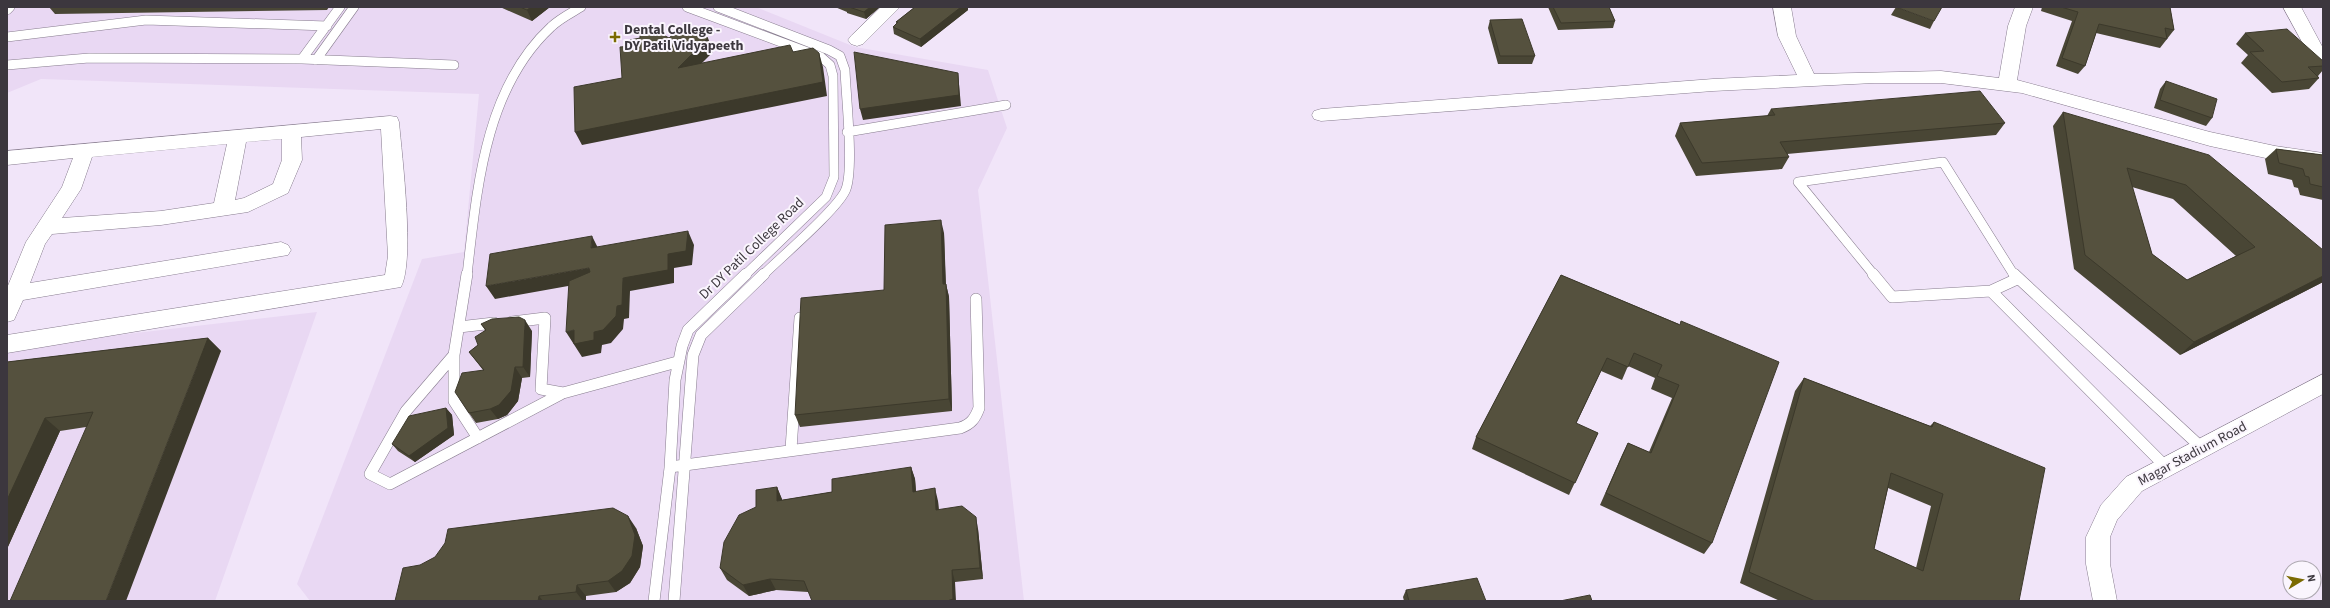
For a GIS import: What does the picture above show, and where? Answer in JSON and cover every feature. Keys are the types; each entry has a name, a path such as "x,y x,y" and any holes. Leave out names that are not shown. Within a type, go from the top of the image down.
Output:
{"street":[{"path":"857,40 891,7"},
{"path":"1782,7 1785,31 1791,51 1809,80"},
{"path":"2292,7 2323,64"},
{"path":"2007,85 2021,13"},
{"path":"1321,115 1809,80 1940,77 2007,85 2051,94 2241,146 2323,160"},
{"path":"7,158 390,122 398,256 394,280 7,344"},
{"path":"45,228 161,218 248,205 281,188 292,160 291,132"},
{"path":"223,209 238,137"},
{"path":"7,314 36,242 71,189 85,151"},
{"path":"15,293 281,250"},
{"path":"7,334 189,300 396,266"},
{"name":"Magar Stadium Road","path":"2105,601 2096,564 2098,531 2111,507 2134,484 2323,383"}],"lane":[{"path":"7,10 10,7"},
{"path":"302,59 340,7"},
{"path":"316,60 354,7"},
{"path":"478,438 454,401 454,355 464,299 475,205 487,146 503,96 517,68 552,28 581,7"},
{"name":"Dr DY Patil College Road","path":"654,601 670,467 671,408 679,348 688,330 826,197 834,177 833,76 830,66 821,57 687,7"},
{"name":"Dr DY Patil College Road","path":"674,601 686,465 693,355 700,335 832,208 846,190 849,169 845,70 840,56 829,50 718,7"},
{"path":"7,37 146,20 327,26"},
{"path":"7,65 88,58 302,59 454,65"},
{"path":"847,132 1006,104"},
{"path":"2017,279 1991,291 1892,297 1798,182 1943,162 2017,279 2202,448"},
{"path":"1991,291 2166,467"},
{"path":"670,467 960,428 975,420 979,408 976,299"},
{"path":"459,327 544,318 541,389 564,393"},
{"path":"791,450 800,318"},
{"path":"454,355 406,411 370,474 390,484 564,393 677,366"}],"shaded area":[{"path":"7,7 756,7 855,47 988,70 1007,128 978,190 1024,601 310,601 297,584 422,259 464,252 479,94 41,79 7,93"},
{"path":"317,312 215,601 7,601 7,348"}],"building":[{"path":"520,7 531,7 527,10"},
{"path":"849,7 870,7 864,12"},
{"path":"915,7 961,7 920,39 893,27 898,22 896,22"},
{"path":"1553,7 1609,7 1615,21 1561,23"},
{"path":"1896,7 1942,7 1934,21"},
{"path":"2061,7 2170,7 2174,30 2165,28 2167,39 2099,24 2085,66 2062,58 2078,12"},
{"path":"1522,19 1535,56 1500,56 1490,20"},
{"path":"682,27 708,38 678,68 790,45 793,52 813,48 819,53 823,82 575,132 574,87 622,78 620,47 631,46 630,40 640,38 640,35 658,32 669,38"},
{"path":"2287,29 2323,61 2323,66 2308,67 2319,78 2282,82 2250,52 2264,51 2245,33"},
{"path":"854,52 958,73 959,95 860,109"},
{"path":"2166,81 2217,99 2212,118 2160,100"},
{"path":"1980,91 2005,123 1780,142 1789,157 1702,163 1680,123 1775,115 1771,109"},
{"path":"2063,112 2209,155 2323,250 2323,276 2194,342 2085,255","holes":["2127,168 2186,185 2255,247 2187,280 2152,254"]},
{"path":"2276,149 2323,155 2323,187 2310,184 2309,177 2305,176 2303,169 2279,163"},
{"path":"941,220 943,284 946,284 949,399 795,415 801,298 884,290 885,225"},
{"path":"688,231 686,251 668,254 668,270 623,278 622,305 617,306 616,316 603,330 594,332 594,340 574,344 574,330 566,332 569,281 590,272 589,268 486,286 490,254 592,236 591,248"},
{"path":"1561,275 1680,325 1681,321 1779,362 1712,543 1606,493 1628,443 1651,453 1679,385 1657,376 1662,365 1634,353 1628,367 1607,358 1576,423 1598,433 1575,483 1476,437"},
{"path":"519,317 525,320 523,367 515,367 511,391 499,405 490,409 469,413 455,392 462,373 484,370 469,352 478,345 475,337 486,330 481,324 492,319"},
{"path":"208,338 106,601 10,601 93,412 45,418 7,500 7,362"},
{"path":"1804,378 1932,427 1934,422 2045,468 2019,601 1815,601 1749,572","holes":["1891,473 1943,494 1923,571 1874,549"]},
{"path":"446,408 448,428 409,456 392,444 409,416"},
{"path":"911,467 913,492 935,488 936,510 962,506 976,517 980,568 952,570 953,599 947,601 812,601 804,581 770,579 743,585 720,568 724,542 739,515 756,507 756,490 777,487 777,501 832,492 832,479"},
{"path":"613,508 628,516 635,535 632,556 622,571 608,581 577,585 576,592 539,596 538,601 395,601 403,568 420,565 435,557 445,543 448,529"},
{"path":"1477,578 1486,601 1409,601 1406,590"},
{"path":"1590,595 1592,601 1560,601"}],"place":[{"name":"Dental College - DY Patil Vidyapeeth","path":"615,37"}]}
